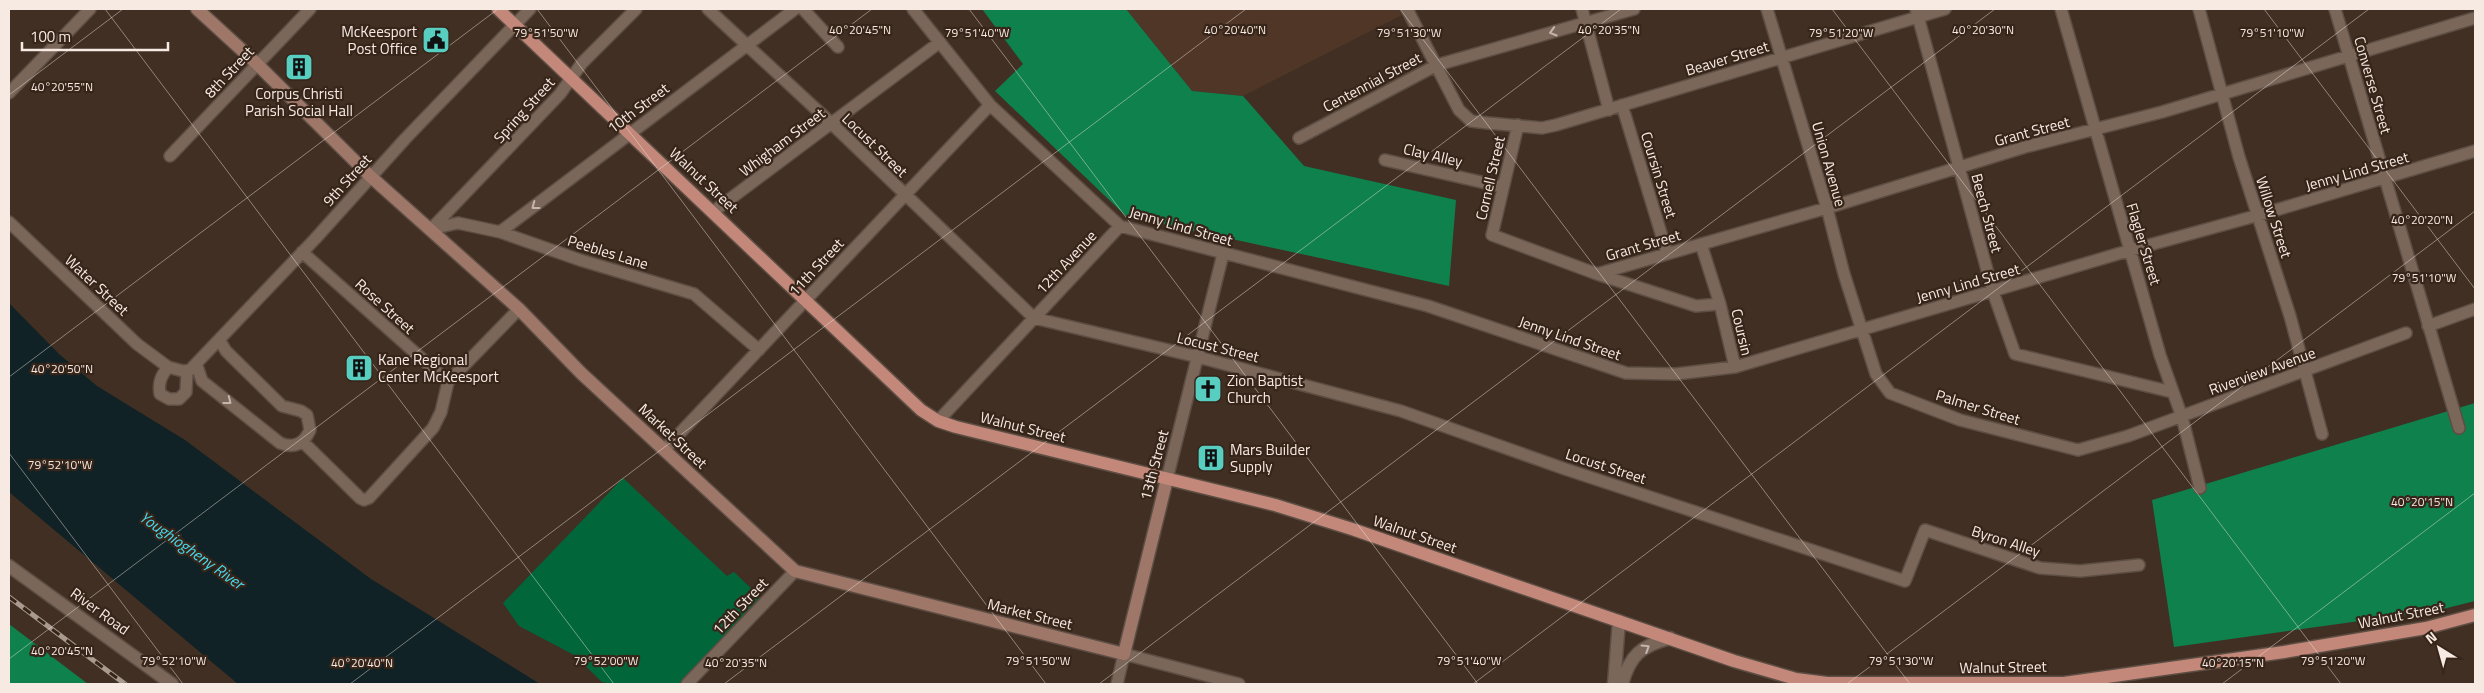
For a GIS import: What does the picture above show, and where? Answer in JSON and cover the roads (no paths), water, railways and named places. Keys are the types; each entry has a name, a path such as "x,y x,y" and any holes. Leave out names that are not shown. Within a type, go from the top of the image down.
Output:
{"main road":[{"name":"Market Street","path":"197,9 370,176 518,308 582,373 795,571 1124,654"},
{"name":"Walnut Street","path":"498,9 921,410 938,421 1275,506 1352,529 1769,672 1796,679 1827,683 2064,683 2284,652 2426,628 2475,615"},
{"name":"13th Street","path":"1124,654 1167,479"}],"street":[{"path":"9,94 90,9"},
{"name":"8th Street","path":"170,156 310,9"},
{"name":"9th Street","path":"192,368 220,341 370,176 530,9"},
{"name":"Spring Street","path":"431,229 560,94 588,57 636,9"},
{"name":"Locust Street","path":"708,9 831,122 1034,318 1198,357 1401,411 1565,469 1905,581 1925,530"},
{"name":"10th Street","path":"500,232 795,9"},
{"path":"803,9 838,46"},
{"name":"Jenny Lind Street","path":"913,9 990,105 1120,226 1428,306 1626,373 1676,374 1735,367 2475,151"},
{"name":"Cornell Street","path":"1407,9 1459,110 1471,121 1518,125 1492,235 1597,274"},
{"path":"1582,9 1609,110"},
{"name":"Centennial Street","path":"1299,138 1437,65 1634,9"},
{"name":"Union Avenue","path":"1767,9 1827,208 1844,274 1862,329"},
{"name":"Beaver Street","path":"1518,125 1542,128 1609,110 1917,13 1945,9"},
{"name":"Flagler Street","path":"2061,9 2172,392 2182,417 2200,488"},
{"name":"Willow Street","path":"2199,9 2239,157 2259,215 2322,434"},
{"name":"Converse Street","path":"2335,9 2459,428"},
{"name":"Beech Street","path":"1917,13 1993,292 2015,354 2172,392"},
{"name":"Grant Street","path":"1597,274 2350,56 2474,17"},
{"name":"Whigham Street","path":"714,212 831,122 940,42"},
{"name":"11th Street","path":"664,450 990,105"},
{"name":"Coursin Street","path":"1622,105 1667,253"},
{"name":"Clay Alley","path":"1385,160 1503,187"},
{"name":"Water Street","path":"9,222 137,344 168,367"},
{"name":"Peebles Lane","path":"431,229 458,223 500,232 580,260 694,294 759,350"},
{"name":"12th Avenue","path":"1034,318 1120,226"},
{"path":"1597,274 1696,306 1720,304 1701,244"},
{"name":"Rose Street","path":"302,252 448,382"},
{"name":"13th Street","path":"1167,479 1223,254"},
{"name":"Coursin","path":"1720,304 1735,367"},
{"path":"303,442 360,498 364,500 370,498 433,428 442,412 448,382 518,308"},
{"path":"2428,326 2475,309"},
{"path":"938,421 1034,318"},
{"name":"Palmer Street","path":"1862,329 1876,374 1890,394 1960,420 2078,450 2128,436"},
{"name":"Riverview Avenue","path":"2128,436 2406,333"},
{"path":"192,368 186,392 179,399 169,399 160,394 159,387 162,375 168,367 192,368 202,380 280,443 287,446 296,446 303,442 310,430 307,415 301,410 282,406 226,351 220,341"},
{"name":"Byron Alley","path":"1925,530 2040,568 2080,571 2139,565"},
{"name":"River Road","path":"9,566 172,684"},
{"name":"12th Street","path":"687,684 795,571"},
{"path":"1619,621 1622,684"},
{"path":"1614,684 1621,666 1648,645 1670,638"},
{"name":"13th Street","path":"1116,684 1124,654"},
{"name":"Market Street","path":"1124,654 1239,684"}],"water":[{"name":"Youghiogheny River","path":"9,303 59,354 97,386 185,440 371,579 540,684 238,684 9,492"}],"railway":[{"path":"9,597 125,684"}],"place":[{"name":"McKeesport Post Office","path":"436,40"},
{"name":"Corpus Christi Parish Social Hall","path":"299,67"},
{"name":"Kane Regional Center McKeesport","path":"359,368"},
{"name":"Zion Baptist Church","path":"1208,389"},
{"name":"Mars Builder Supply","path":"1211,458"}]}
